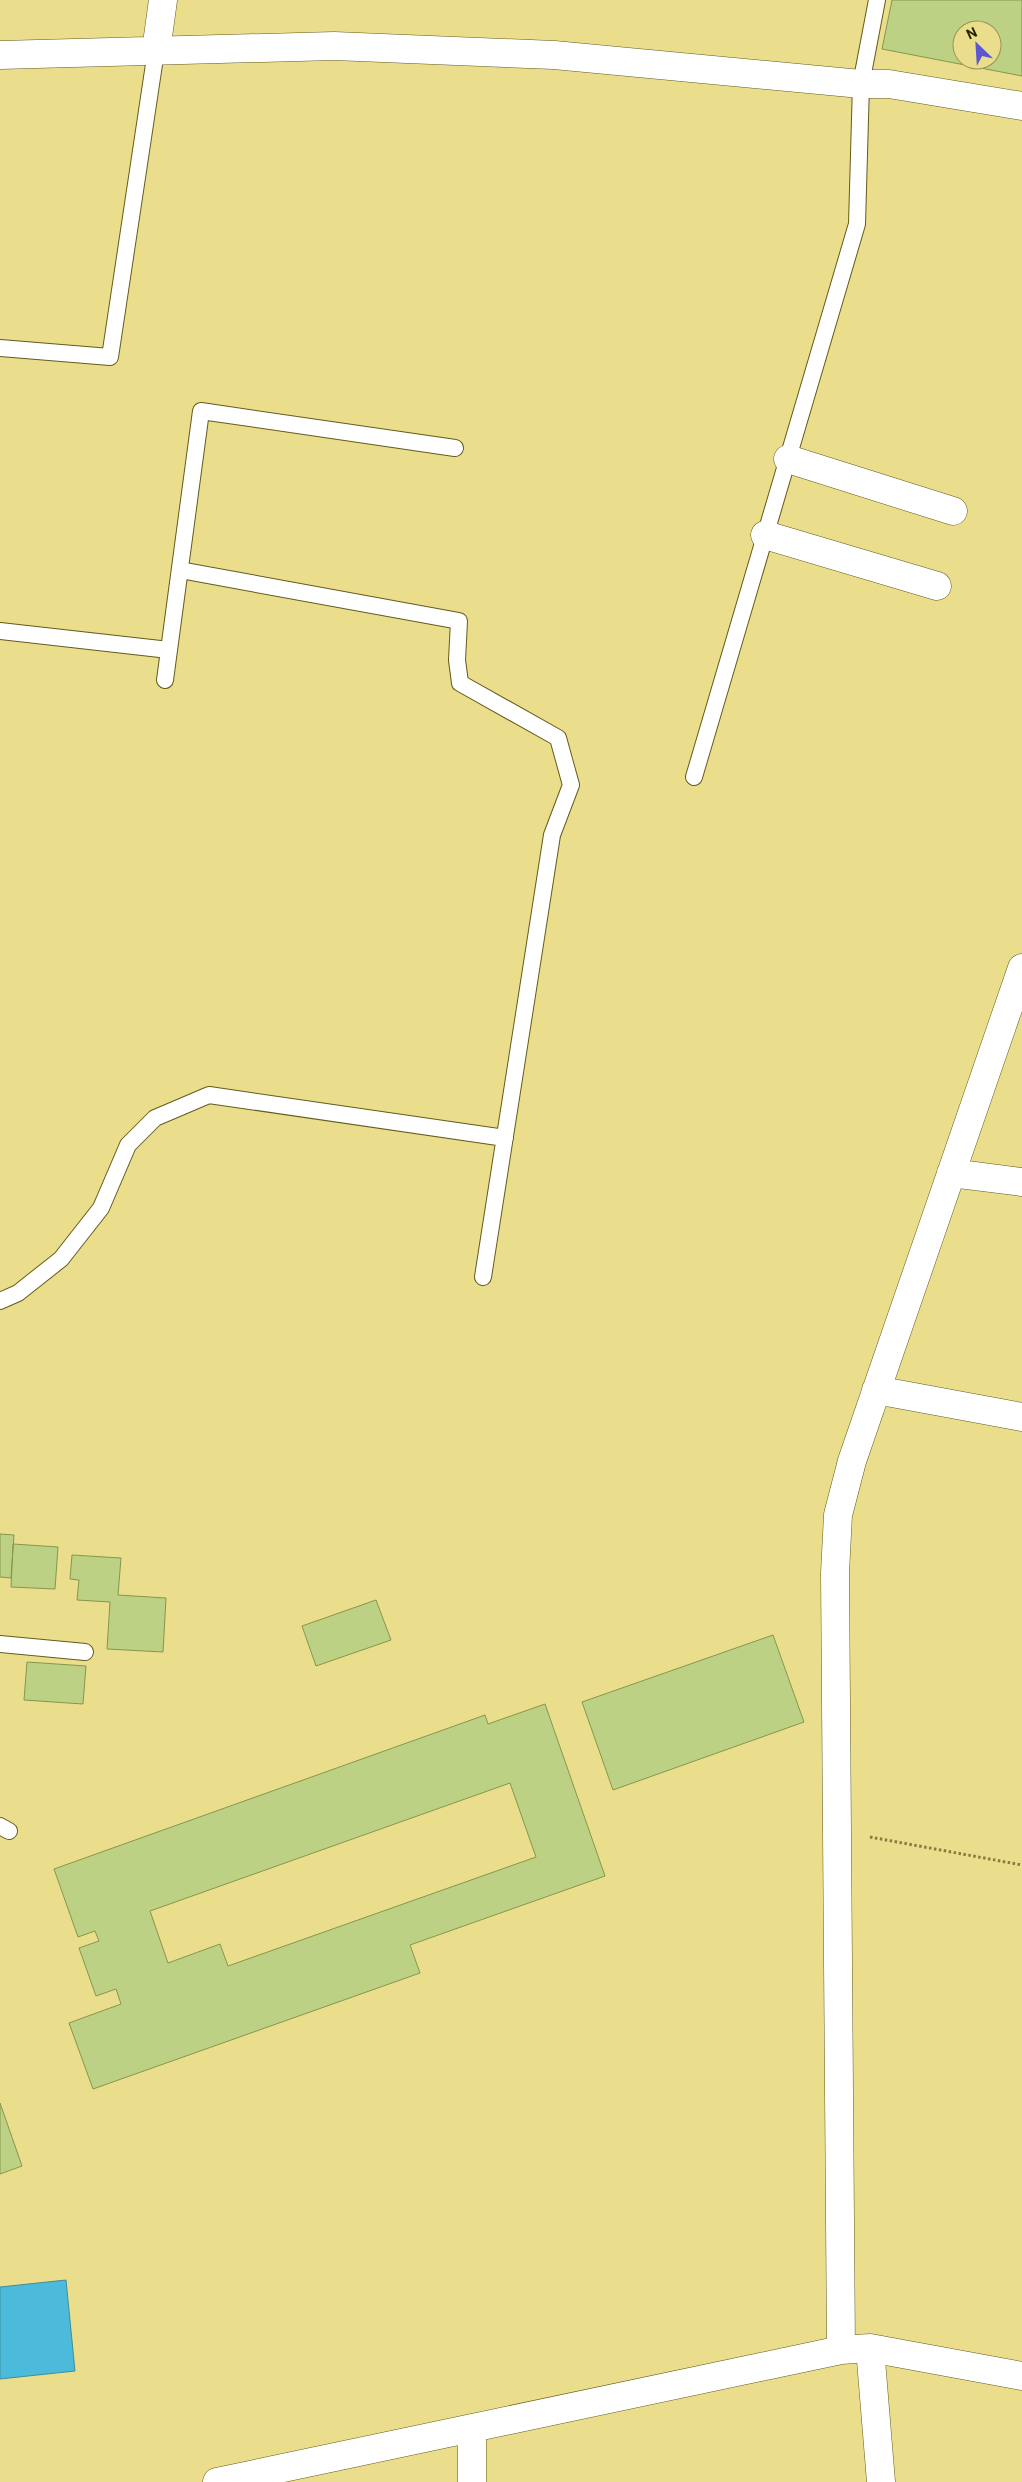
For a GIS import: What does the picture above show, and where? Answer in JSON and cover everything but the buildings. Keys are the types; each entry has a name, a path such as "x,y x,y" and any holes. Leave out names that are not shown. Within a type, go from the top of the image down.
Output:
{"street":[{"path":"156,51 163,0"},
{"path":"0,55 334,46 554,56 861,84 889,84 1022,106"},
{"path":"788,459 953,511"},
{"path":"765,535 937,586"},
{"path":"841,2350 835,1573 838,1515 852,1461 1022,968"},
{"path":"951,1173 1022,1182"},
{"path":"876,1390 1022,1418"},
{"path":"870,2348 881,2482"},
{"path":"217,2482 841,2350 870,2348 1022,2376"},
{"path":"472,2428 472,2482"}],"lane":[{"path":"694,777 857,224 861,84 878,0"},
{"path":"0,348 110,357 156,51"},
{"path":"165,680 201,411 455,448"},
{"path":"180,570 460,621 457,660 460,683 558,738 571,785 552,835 483,1277"},
{"path":"0,631 169,650"},
{"path":"0,1301 18,1293 61,1259 101,1208 128,1145 155,1118 210,1095 505,1138"},
{"path":"0,1644 85,1652"}],"path":[{"path":"838,1831 1022,1865"}],"water":[{"path":"66,2280 75,2371 0,2379 0,2287"}]}
